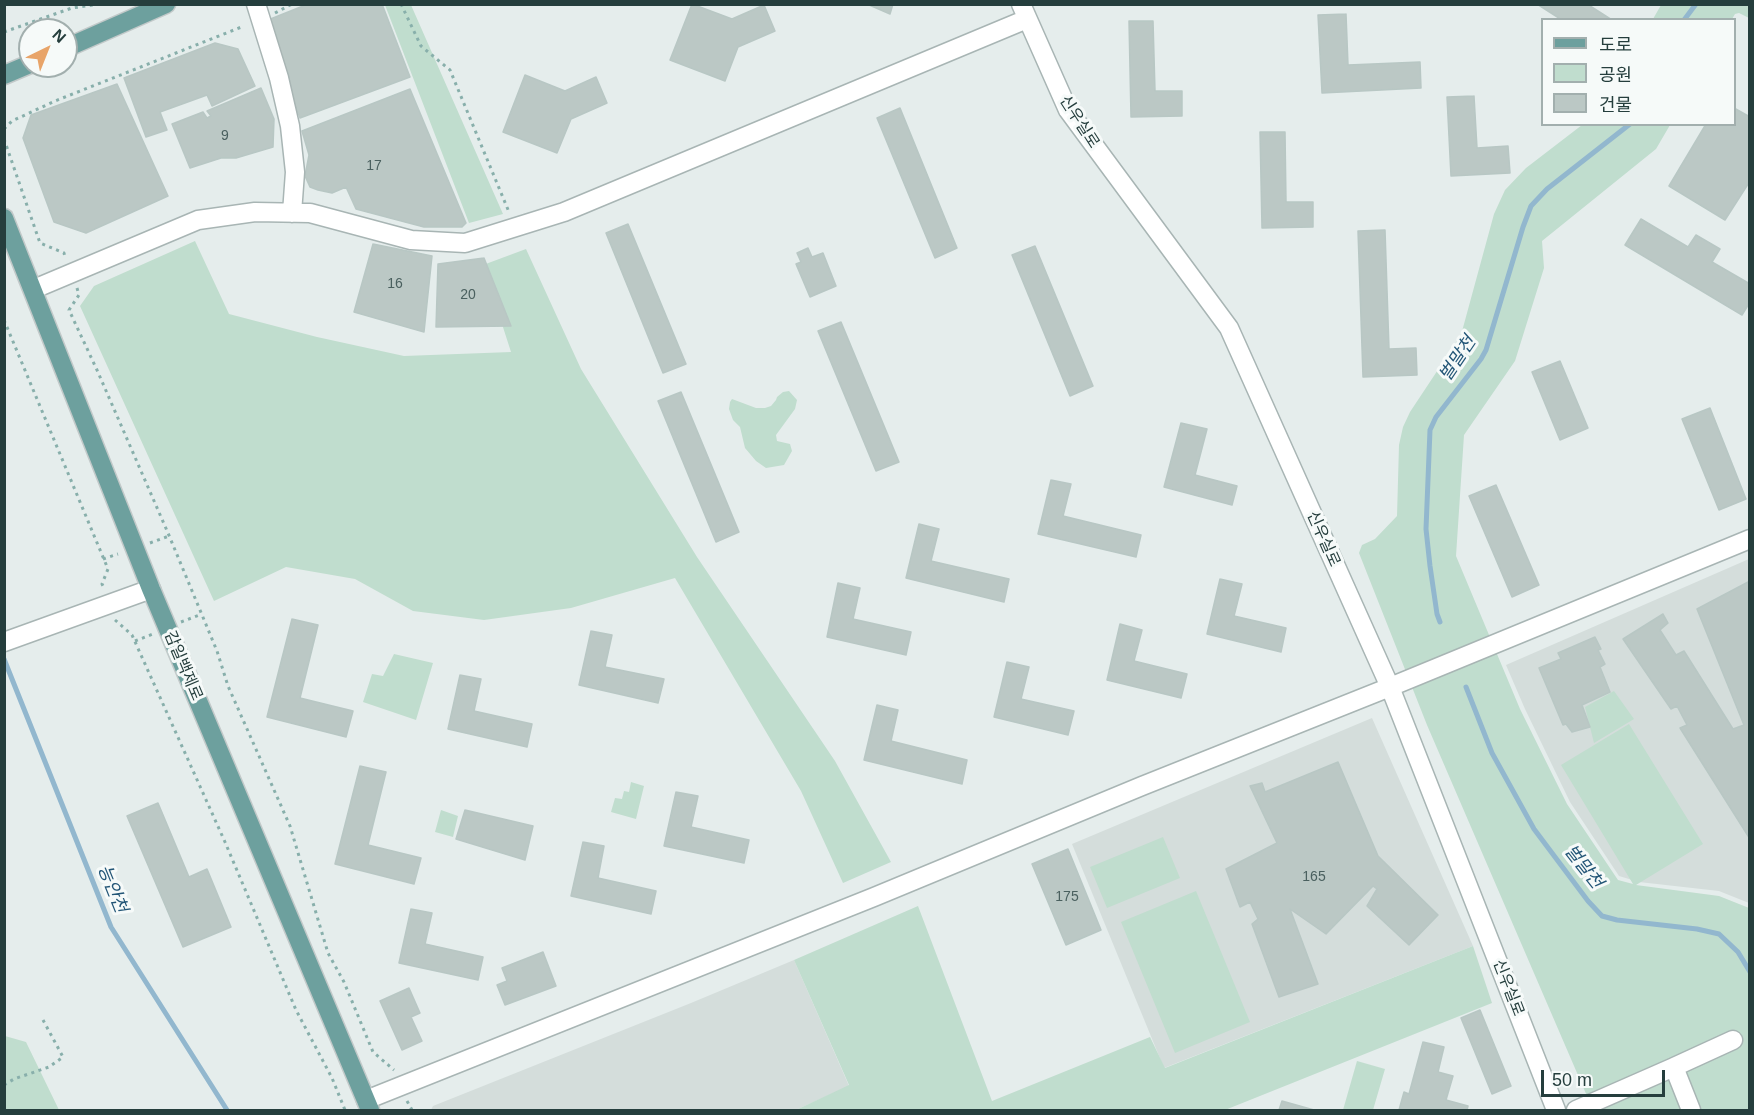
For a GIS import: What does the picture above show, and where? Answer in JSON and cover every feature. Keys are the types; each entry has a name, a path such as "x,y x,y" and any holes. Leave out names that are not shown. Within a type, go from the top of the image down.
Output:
{"main road":[{"path":"78,43 166,4"},
{"path":"4,75 18,69"},
{"name":"감일백제로","path":"4,218 151,589 368,1105"}],"street":[{"path":"259,12 279,78 290,126 295,172 292,213"},
{"path":"34,289 198,220 255,212 310,213 411,240 465,243 564,212 1024,12"},
{"name":"신우실로","path":"1024,12 1068,110 1229,328 1390,687 1556,1110"},
{"path":"368,1105 400,1086 874,897 1749,539"},
{"path":"4,642 151,589"},
{"path":"1576,1110 1733,1040"},
{"path":"1674,1067 1691,1110"}],"path":[{"path":"4,32 72,8 100,4"},
{"path":"4,129 12,121 55,100 259,12 292,4"},
{"path":"401,4 421,46 450,70 509,214"},
{"path":"4,139 40,243 64,253 79,296 69,310 168,533 217,651 228,686 290,826 328,953 344,982 373,1052 393,1069 412,1110"},
{"path":"4,320 108,569 102,584 114,619 132,635 225,842 296,1010 332,1078 345,1110"},
{"path":"4,1085 14,1079 49,1067 63,1057 44,1020"}],"shaded area":[{"path":"1749,559 1749,903 1719,891 1639,882 1619,876 1570,802 1506,665"},
{"path":"1372,718 1473,946 1164,1068 1072,844"},
{"path":"794,960 849,1086 796,1110 431,1110 433,1106"}],"green space":[{"path":"385,5 411,5 503,214 469,223"},
{"path":"1661,5 1749,5 1749,18 1739,13 1733,18 1654,18"},
{"path":"1581,126 1669,126 1656,149 1542,241 1544,268 1515,361 1464,435 1456,556 1520,709 1567,804 1618,880 1633,884 1561,765 1629,724 1703,844 1636,885 1719,896 1749,908 1749,1110 1593,1110 1427,725 1359,553 1362,545 1375,539 1397,516 1399,445 1403,427 1410,412 1461,335 1494,214 1505,190 1526,168"},
{"path":"195,241 229,314 317,337 404,356 511,352 483,265 526,249 581,369 697,557 835,761 891,862 843,883 801,791 675,578 571,608 484,620 413,611 355,579 286,567 214,601 80,306 94,286"},
{"path":"789,391 797,400 795,409 776,435 777,441 790,444 792,451 784,465 766,468 756,461 745,448 740,427 733,420 729,409 730,402 732,399 756,408 765,408 771,406 783,392"},
{"path":"394,654 433,663 416,720 363,702 372,674 383,676"},
{"path":"1614,691 1634,719 1594,743 1585,707"},
{"path":"631,782 644,786 636,819 611,812 615,798 622,799 624,791 629,792"},
{"path":"441,810 458,816 453,837 435,832"},
{"path":"1163,837 1180,878 1107,908 1090,867"},
{"path":"1196,891 1250,1022 1175,1053 1121,922"},
{"path":"918,906 992,1101 1150,1037 1165,1068 1473,946 1492,1003 1225,1110 796,1110 849,1085 794,960"},
{"path":"5,1036 26,1042 59,1110 5,1110"},
{"path":"1357,1061 1385,1069 1373,1110 1343,1110"}],"building":[{"path":"308,4 382,4 410,77 300,118 263,22"},
{"path":"692,4 732,19 764,5 775,31 738,47 725,81 670,60"},
{"path":"867,4 893,4 890,14"},
{"path":"1537,4 1587,4 1609,18 1559,18"},
{"path":"1346,14 1348,65 1420,62 1421,88 1322,93 1318,15"},
{"path":"1129,21 1153,21 1155,91 1182,91 1182,116 1131,117"},
{"path":"215,43 238,49 255,86 212,106 207,95 160,112 167,130 146,137 124,78"},
{"path":"525,75 565,91 596,77 607,103 571,119 557,153 503,132"},
{"path":"117,84 168,196 86,233 54,222 23,138 31,115"},
{"path":"261,88 274,119 273,147 236,158 221,158 190,168 172,124 203,112 207,118 211,116 207,111"},
{"path":"410,89 466,223 462,227 424,227 356,209 346,187 332,193 318,190 310,187 305,176 309,155 302,131"},
{"path":"1474,96 1477,148 1508,146 1510,173 1451,176 1447,97"},
{"path":"900,108 957,248 935,258 877,118"},
{"path":"1736,109 1750,117 1750,181 1725,220 1669,186 1705,126 1736,126"},
{"path":"1260,132 1285,132 1286,202 1313,202 1313,227 1262,228"},
{"path":"1641,219 1688,247 1696,235 1720,249 1712,262 1750,284 1750,302 1742,315 1625,245"},
{"path":"628,224 686,364 663,373 606,233"},
{"path":"1385,230 1389,349 1416,348 1417,375 1363,377 1358,231"},
{"path":"373,244 432,256 424,332 354,312"},
{"path":"1035,246 1093,386 1070,396 1012,255"},
{"path":"808,248 812,257 823,253 836,286 810,297 796,264 801,262 797,253"},
{"path":"484,258 511,326 436,327 438,264"},
{"path":"841,322 899,462 876,471 818,331"},
{"path":"1560,361 1588,428 1560,440 1532,372"},
{"path":"681,392 739,532 716,542 658,401"},
{"path":"1710,408 1746,499 1719,510 1682,419"},
{"path":"1181,423 1207,429 1195,475 1237,486 1232,505 1164,487"},
{"path":"1051,480 1071,484 1063,516 1141,535 1136,557 1038,534"},
{"path":"1496,485 1539,585 1512,597 1469,496"},
{"path":"919,524 939,529 931,561 1009,579 1004,602 906,578"},
{"path":"1220,579 1242,584 1234,616 1286,628 1281,652 1207,634"},
{"path":"1750,581 1750,839 1680,728 1687,725 1677,706 1671,709 1623,639 1663,614 1668,623 1660,630 1676,655 1684,651 1733,729 1744,725 1697,609"},
{"path":"838,583 860,588 853,619 911,632 906,655 827,637"},
{"path":"292,619 318,625 300,698 353,711 346,737 267,717"},
{"path":"1120,624 1142,630 1134,661 1187,674 1181,698 1107,680"},
{"path":"591,631 612,635 605,667 664,679 658,703 579,685"},
{"path":"1595,637 1605,664 1600,667 1610,692 1582,705 1590,727 1572,732 1566,724 1563,725 1539,668 1561,659 1558,653"},
{"path":"1007,662 1029,667 1021,699 1074,711 1068,735 994,717"},
{"path":"460,675 481,679 474,711 532,724 527,747 448,729"},
{"path":"877,705 898,710 891,741 967,760 962,784 864,760"},
{"path":"1338,762 1378,856 1438,915 1409,945 1367,906 1377,889 1373,886 1326,934 1290,909 1318,984 1279,997 1252,924 1258,919 1250,902 1240,907 1226,869 1277,843 1250,786 1262,783 1265,792"},
{"path":"360,766 386,772 368,845 421,858 414,884 335,864"},
{"path":"676,792 698,796 691,827 749,840 744,863 664,846"},
{"path":"158,803 189,877 207,869 231,927 183,947 127,816"},
{"path":"465,810 533,826 525,860 456,839"},
{"path":"583,842 604,846 598,878 656,891 651,914 571,896"},
{"path":"1068,849 1101,930 1066,945 1032,864"},
{"path":"411,909 432,913 425,944 483,957 478,980 399,963"},
{"path":"543,952 556,986 505,1005 497,985 507,981 502,968"},
{"path":"409,988 420,1013 411,1017 422,1041 402,1050 380,1001"},
{"path":"1480,1010 1511,1086 1492,1094 1461,1018"},
{"path":"1423,1042 1444,1047 1438,1072 1453,1076 1446,1100 1468,1106 1467,1110 1399,1110 1404,1092 1409,1094"},
{"path":"1282,1101 1314,1110 1279,1110"}],"waterway":[{"name":"벌말천","path":"1686,18 1696,4"},
{"name":"벌말천","path":"1440,622 1426,529 1430,430 1436,417 1486,350 1531,206 1547,189 1627,126"},
{"name":"능안천","path":"4,659 111,927 227,1110"},
{"name":"벌말천","path":"1466,687 1492,753 1534,829 1602,916 1719,934 1738,952 1750,972"}]}
